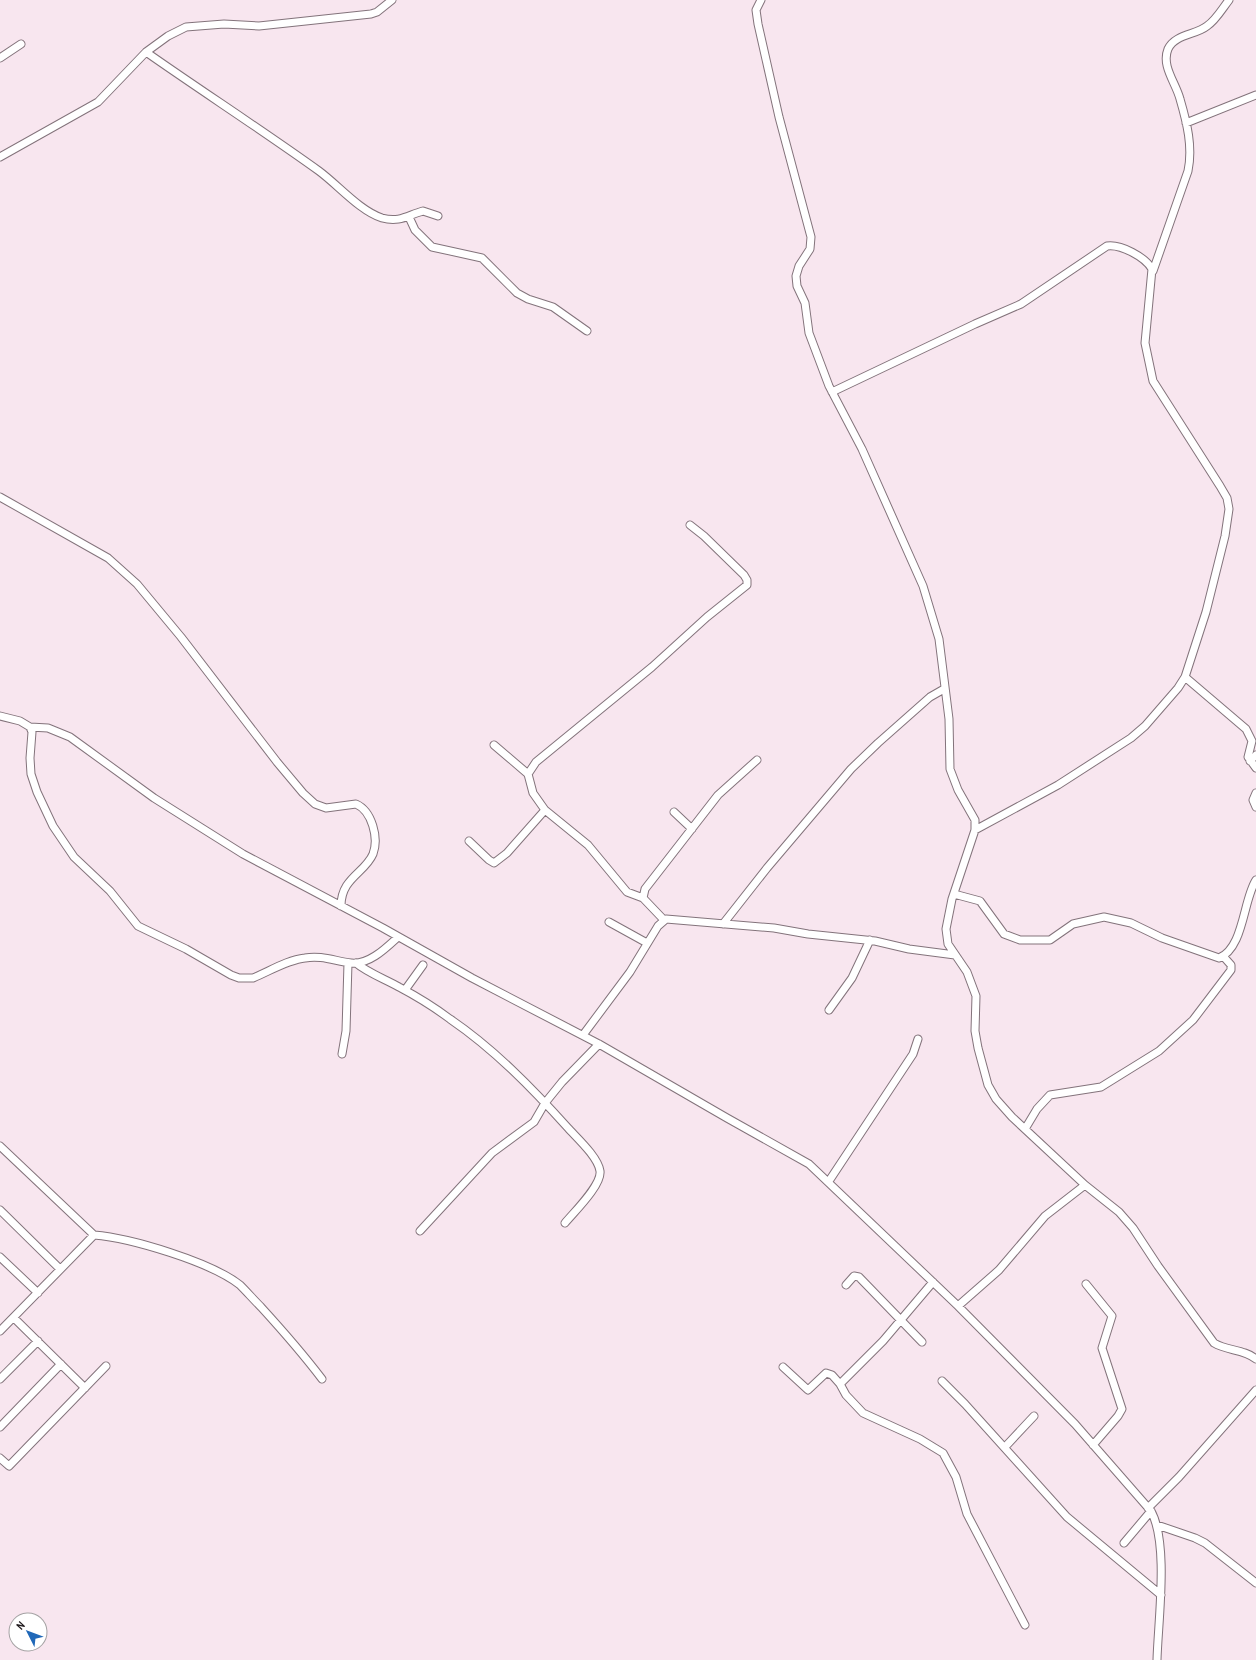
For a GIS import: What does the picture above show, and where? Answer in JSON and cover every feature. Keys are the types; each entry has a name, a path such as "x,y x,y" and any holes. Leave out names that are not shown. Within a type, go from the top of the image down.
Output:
{"street":[{"path":"0,157 98,102 146,52 168,36 186,27 224,24 259,26 371,14 377,12 392,0"},
{"path":"760,0 756,10 758,24 779,117 811,237 810,249 797,271 796,282 805,303 809,333 819,362 832,392 862,449 923,586 939,639 949,719 950,769 958,790 975,820 975,830 954,894 946,929 948,944 967,972 976,996 975,1030 978,1048 988,1085 996,1099 1025,1129 1084,1186 1119,1212 1133,1228 1158,1266 1214,1343 1224,1348 1250,1354 1256,1359"},
{"path":"975,830 1058,785 1131,738 1150,720 1185,678 1206,612 1226,536 1229,508 1227,498 1153,381 1145,343 1146,318 1153,271 1188,171 1192,155 1180,98 1167,65 1168,49 1172,44 1183,37 1207,27 1218,16 1229,0"},
{"path":"0,58 22,44"},
{"path":"146,52 319,172 370,212 383,218 397,219 409,217 423,211 438,216"},
{"path":"1186,123 1256,95"},
{"path":"409,217 414,230 432,247 482,258 517,293 528,299 553,307 587,331"},
{"path":"832,392 975,324 1022,304 1107,246 1119,246 1142,258 1150,265 1153,271"},
{"path":"0,498 108,558 137,584 181,637 258,739 303,793 315,804 326,808 356,804 368,816 374,828 375,836 373,854 351,880 343,893 341,906"},
{"path":"528,774 536,762 647,672 707,618 746,587 748,582 746,578 708,540 690,525"},
{"path":"1185,678 1246,729 1252,741 1248,754 1250,761 1256,768"},
{"path":"723,924 767,868 851,769 930,697 944,688"},
{"path":"0,716 20,721 30,727 48,728 70,737 154,798 243,854 398,937 478,982 583,1035 720,1115 809,1164 958,1306 1075,1424 1150,1510 1157,1525 1161,1569 1157,1660"},
{"path":"30,727 32,732 30,758 31,774 37,792 53,826 74,857 110,891 138,926 186,949 239,978 252,978 296,959 306,957 326,958 348,963 356,963 371,958 398,937"},
{"path":"494,745 528,774 533,793 545,810 588,845 624,889 632,895 643,898 664,920"},
{"path":"1250,761 1256,755"},
{"path":"643,898 645,889 718,795 757,760"},
{"path":"1256,793 1253,800 1256,807"},
{"path":"469,840 494,863 508,853 545,810"},
{"path":"674,812 692,829"},
{"path":"954,894 980,901 1004,934 1020,940 1050,940 1055,938 1066,927 1073,924 1104,917 1131,923 1162,938 1214,958 1224,956 1238,935 1250,894 1256,880"},
{"path":"583,1035 630,972 647,943 664,920 672,919 774,928 808,934 870,940 909,949 955,955"},
{"path":"609,922 647,943"},
{"path":"829,1010 852,978 870,940"},
{"path":"1025,1129 1037,1110 1050,1095 1106,1085 1146,1060 1182,1032 1199,1014 1231,970 1231,965 1224,956"},
{"path":"342,1054 346,1031 348,963"},
{"path":"356,963 405,990 450,1019 498,1056 545,1102 592,1155 600,1171 599,1179 591,1192 565,1223"},
{"path":"405,990 423,964"},
{"path":"829,1182 913,1054 918,1040"},
{"path":"420,1231 492,1153 534,1122 545,1102 599,1044"},
{"path":"0,1146 94,1235 107,1236 167,1252 225,1276 240,1285 273,1320 322,1379"},
{"path":"958,1306 999,1270 1045,1216 1084,1186"},
{"path":"0,1210 60,1269"},
{"path":"0,1331 94,1235"},
{"path":"0,1257 38,1293"},
{"path":"846,1285 854,1276 859,1277 899,1320 922,1342"},
{"path":"840,1384 898,1325 899,1320 933,1282"},
{"path":"1086,1284 1112,1316 1102,1348 1122,1409 1118,1416 1093,1445"},
{"path":"14,1318 85,1388"},
{"path":"0,1379 38,1341"},
{"path":"0,1427 61,1364"},
{"path":"0,1458 8,1466 106,1366"},
{"path":"783,1367 808,1390 826,1372 832,1375 840,1384 846,1395 863,1413 920,1439 943,1453 956,1477 967,1514 1025,1625"},
{"path":"942,1381 1005,1447 1068,1517 1161,1596"},
{"path":"1124,1543 1150,1510 1256,1390"},
{"path":"1005,1447 1034,1416"},
{"path":"1157,1525 1205,1543 1256,1583"}]}
